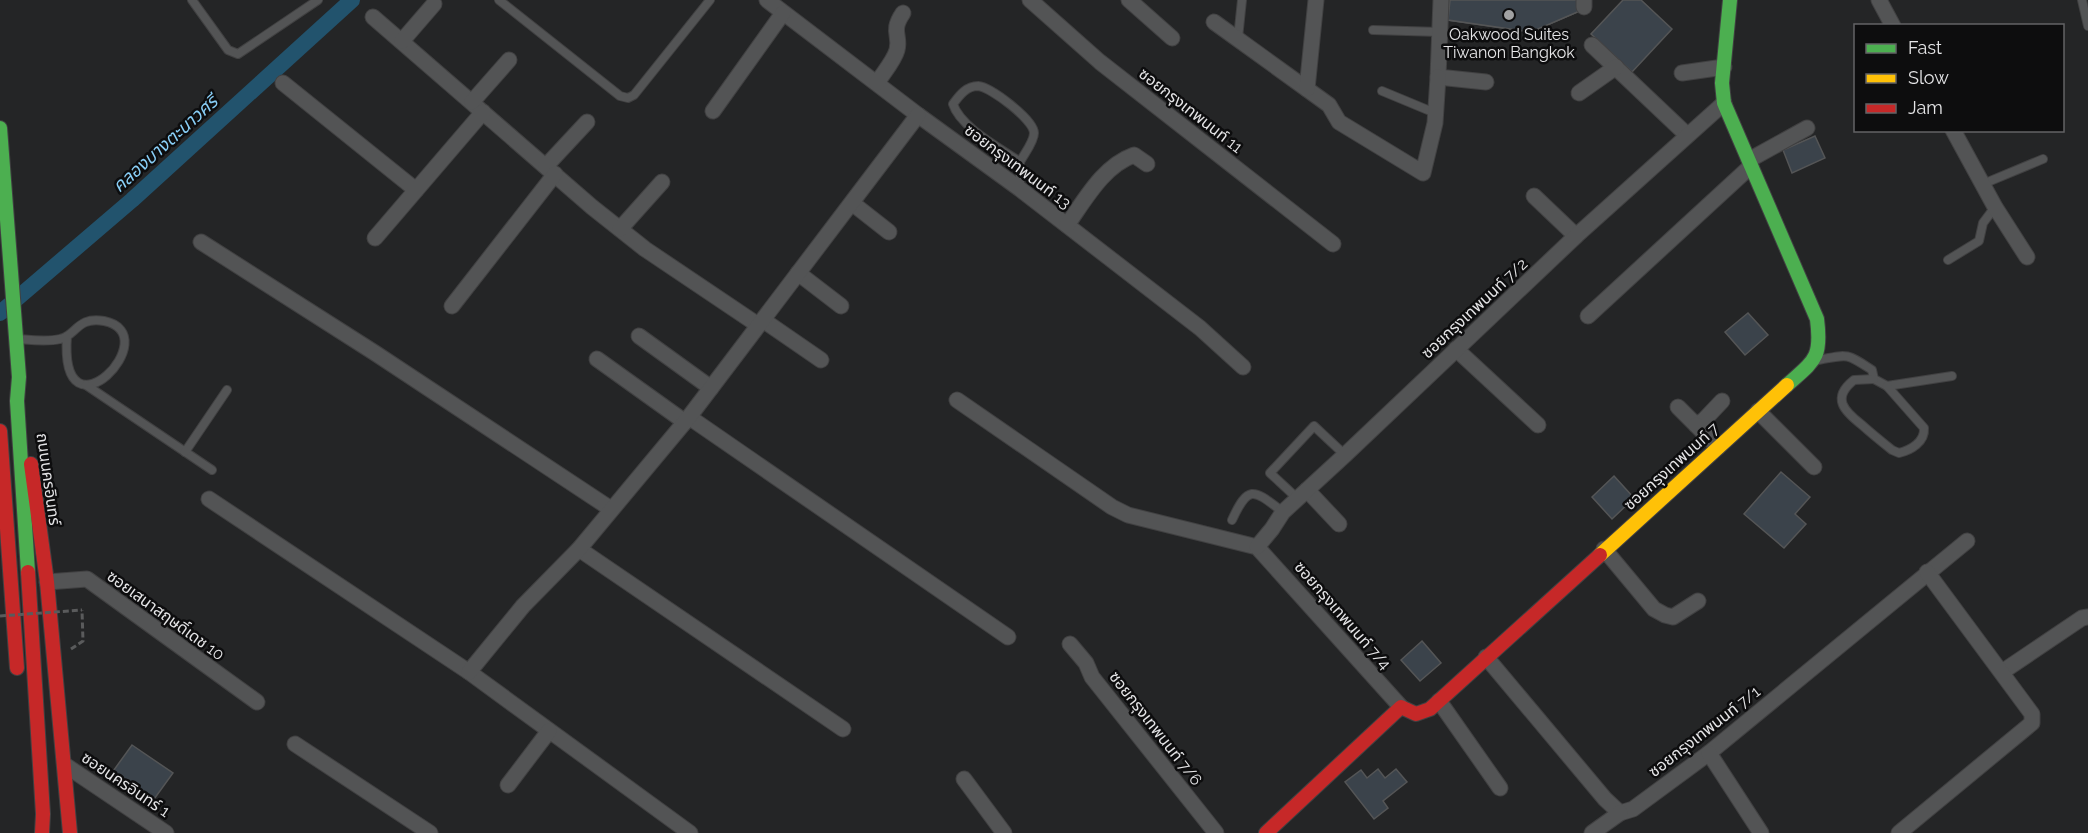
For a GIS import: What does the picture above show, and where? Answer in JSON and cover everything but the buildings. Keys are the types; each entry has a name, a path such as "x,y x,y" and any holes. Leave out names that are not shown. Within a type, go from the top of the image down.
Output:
{"main road":[{"path":"1730,0 1722,83 1724,103 1817,320 1820,342 1813,361"},
{"name":"ถนนนครอินทร์","path":"0,128 15,339 47,582 52,662 65,765 70,833"},
{"name":"ซอยกรุงเทพนนท์ 7","path":"1401,707 1416,714 1430,709 1813,361"},
{"path":"20,388 17,401 43,814 42,833"},
{"path":"0,431 18,681"},
{"path":"1266,833 1401,707"},
{"path":"28,812 33,833"}],"street":[{"name":"ซอยกรุงเทพนนท์ 13","path":"767,0 1067,225 1200,328 1242,367"},
{"name":"ซอยกรุงเทพนนท์ 11","path":"1030,0 1100,62 1333,244"},
{"path":"1129,0 1172,38"},
{"path":"1307,89 1316,0"},
{"path":"1214,22 1329,105 1339,122 1423,173 1435,123 1441,0"},
{"path":"1879,0 1892,24"},
{"path":"402,41 434,4"},
{"path":"713,111 783,13"},
{"path":"877,83 897,49 897,21 903,13"},
{"path":"374,17 620,230 645,249 821,360"},
{"path":"1592,45 1687,135"},
{"path":"375,238 416,190 509,60"},
{"path":"1579,93 1616,67"},
{"path":"1682,73 1724,67"},
{"path":"1438,78 1486,82"},
{"path":"283,83 416,190"},
{"name":"ซอยกรุงเทพนนท์ 7/2","path":"1257,547 1282,512 1346,455 1576,237 1724,103"},
{"path":"469,672 523,606 579,549 687,419 918,115"},
{"path":"452,306 587,122"},
{"path":"1588,316 1750,163 1807,128"},
{"path":"1954,132 1995,207 2027,257"},
{"path":"1067,225 1104,175 1124,159 1134,155 1147,164"},
{"path":"620,230 662,182"},
{"path":"1534,196 1576,237"},
{"path":"852,203 889,232"},
{"path":"201,242 375,353 611,509"},
{"path":"798,273 841,306"},
{"path":"639,336 711,388"},
{"path":"1456,349 1538,425"},
{"path":"597,359 1008,637"},
{"path":"957,400 1112,507 1128,515 1257,547"},
{"path":"1696,425 1722,401"},
{"path":"1678,407 1718,447"},
{"path":"1758,411 1815,467"},
{"path":"1303,494 1339,524"},
{"path":"209,499 469,672 690,833"},
{"name":"ซอยกรุงเทพนนท์ 7/1","path":"1592,833 1620,813 1633,809 1709,753 1966,541"},
{"name":"ซอยกรุงเทพนนท์ 7/4","path":"1257,547 1401,707"},
{"path":"579,549 843,729"},
{"path":"1604,549 1654,609 1673,617 1698,601"},
{"path":"1899,833 2032,723 2032,714 1927,572"},
{"name":"ซอยเสนาสฤษดิ์เดช 10","path":"47,582 87,579 257,702"},
{"path":"2002,672 2082,618 2088,617"},
{"name":"ซอยกรุงเทพนนท์ 7/6","path":"1070,644 1086,663 1092,677 1216,833"},
{"path":"1486,657 1605,800 1620,813"},
{"path":"1439,701 1500,788"},
{"path":"508,785 549,731"},
{"path":"295,744 430,833"},
{"path":"1709,753 1761,833"},
{"name":"ซอยนครอินทร์ 1","path":"65,765 166,833"},
{"path":"964,779 1004,833"}],"lane":[{"path":"192,0 228,50 238,54 318,0"},
{"path":"499,0 620,96 628,98 634,95 710,0"},
{"path":"1238,38 1242,0"},
{"path":"2082,0 2088,26"},
{"path":"1373,30 1440,32"},
{"path":"1020,162 955,112 953,104 960,95 969,88 978,86 987,89 1026,118 1033,128 1035,136 1020,162 1020,189"},
{"path":"1382,91 1435,112"},
{"path":"1983,184 2043,159"},
{"path":"1948,261 1979,241 1983,223 1995,207"},
{"path":"15,339 53,340 67,336 82,323 101,321 112,324 119,329 126,341 121,357 110,374 94,384 86,385"},
{"path":"67,336 68,368 76,380 212,470"},
{"path":"1813,361 1843,355 1850,356 1872,370 1874,378"},
{"path":"1887,386 1952,376"},
{"path":"1874,378 1887,386 1924,428 1925,434 1922,440 1899,453 1892,450 1845,411 1841,402 1844,391 1854,380 1874,378"},
{"path":"185,452 227,390"},
{"path":"1303,494 1270,473 1314,426 1346,455"},
{"path":"1232,520 1241,500 1253,493 1262,496 1282,512"}],"path":[{"path":"0,616 82,610 83,641 52,662"}],"waterway":[{"name":"คลองบางตะนาวศรี","path":"0,313 132,200 352,0"}],"traffic: fast":[{"path":"1730,0 1722,83 1724,103 1817,319 1818,342 1814,357 1804,370 1787,385"},
{"path":"0,128 19,377 17,401 28,572"}],"traffic: slow":[{"path":"1600,555 1787,385"}],"traffic: jam":[{"path":"0,431 17,668"},
{"path":"31,464 47,582 70,833"},
{"path":"1266,833 1401,707 1416,714 1430,709 1600,555"},
{"path":"28,572 43,814 42,833"}],"place":[{"name":"Oakwood Suites Tiwanon Bangkok","path":"1509,15"}]}
